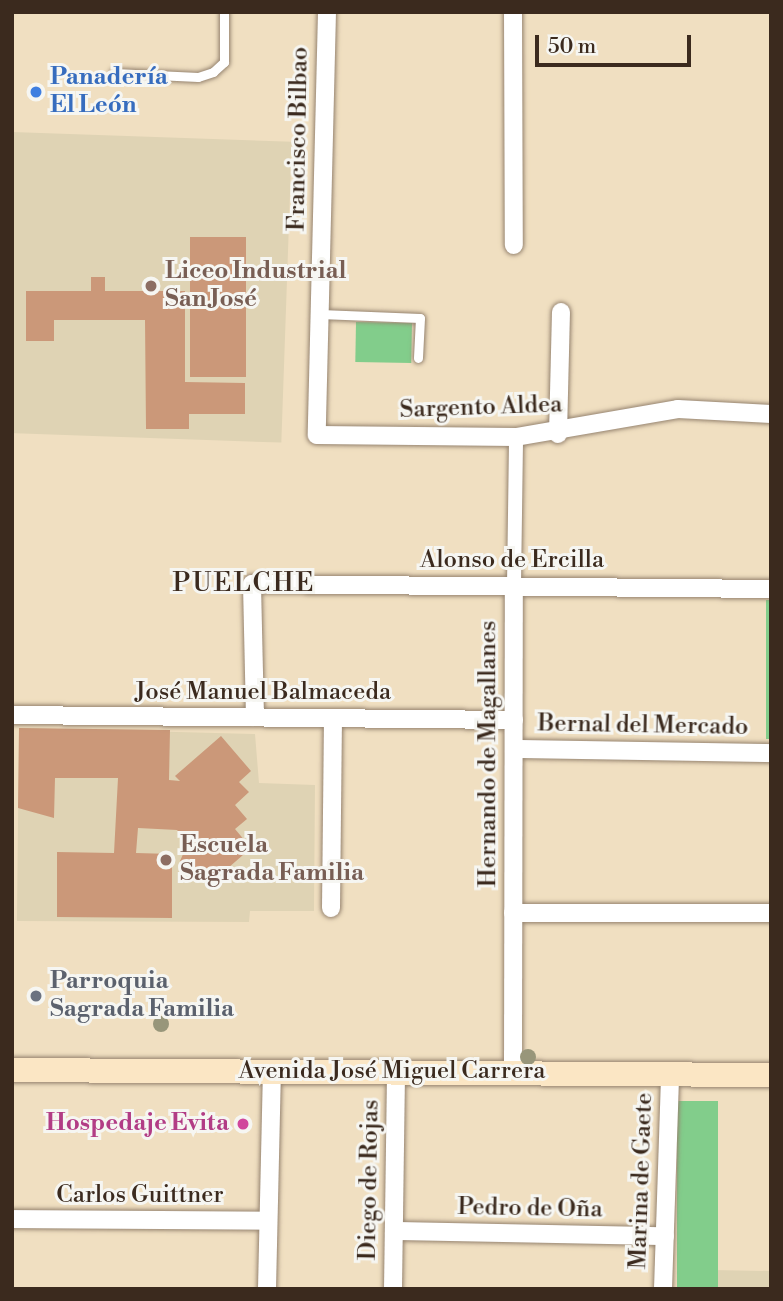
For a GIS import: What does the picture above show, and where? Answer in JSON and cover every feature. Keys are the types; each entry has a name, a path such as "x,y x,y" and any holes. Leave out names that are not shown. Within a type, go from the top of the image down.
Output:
{"main road":[{"name":"Avenida José Miguel Carrera","path":"12,1070 771,1074"}],"street":[{"name":"Francisco Bilbao","path":"317,435 327,12"},
{"path":"513,12 514,245"},
{"path":"558,434 561,313"},
{"name":"Sargento Aldea","path":"317,435 516,437 558,434 678,409 771,414"},
{"name":"Hernando de Magallanes","path":"513,1072 516,437"},
{"name":"Alonso de Ercilla","path":"255,718 252,584 771,589"},
{"name":"José Manuel Balmaceda","path":"12,715 514,720"},
{"path":"331,908 333,718"},
{"name":"Bernal del Mercado","path":"514,748 771,753"},
{"path":"513,913 771,914"},
{"path":"267,1289 272,1072"},
{"name":"Diego de Rojas","path":"393,1289 396,1073"},
{"name":"Marina de Gaete","path":"663,1289 670,1074"},
{"name":"Carlos Guittner","path":"12,1219 268,1221"},
{"name":"Pedro de Oña","path":"394,1231 665,1236"}],"lane":[{"path":"114,73 198,77 213,72 224,62 224,12"},
{"path":"320,314 420,318 418,358"}],"shaded area":[{"name":"Liceo Industrial San José","path":"12,132 292,142 281,443 12,433"},
{"name":"Escuela Sagrada Familia","path":"19,728 255,734 259,783 315,785 314,911 250,911 249,922 17,921"},
{"path":"712,1270 771,1271 771,1289 712,1289"}],"green space":[{"path":"356,322 412,323 411,363 355,362"},
{"path":"766,600 771,600 771,739 766,739"},
{"path":"677,1101 718,1101 718,1289 677,1289"}],"building":[{"path":"190,237 246,237 246,377 190,377"},
{"path":"91,277 105,277 105,291 185,291 185,382 245,383 245,414 189,414 189,429 146,429 145,320 54,320 54,341 26,341 26,291 91,291"},
{"path":"19,728 170,730 169,780 180,781 175,776 221,736 251,771 239,782 249,792 235,805 247,819 235,829 251,848 220,875 192,874 180,861 188,843 177,830 138,828 136,853 172,854 172,918 57,917 57,852 114,853 118,778 55,778 54,818 18,808"}],"place":[{"name":"Panadería El León","path":"36,92"},
{"name":"Liceo Industrial San José","path":"151,286"},
{"name":"Escuela Sagrada Familia","path":"166,860"},
{"name":"Parroquia Sagrada Familia","path":"36,996"},
{"name":"Hospedaje Evita","path":"243,1124"}],"district":[{"name":"PUELCHE","path":"244,584"}]}
